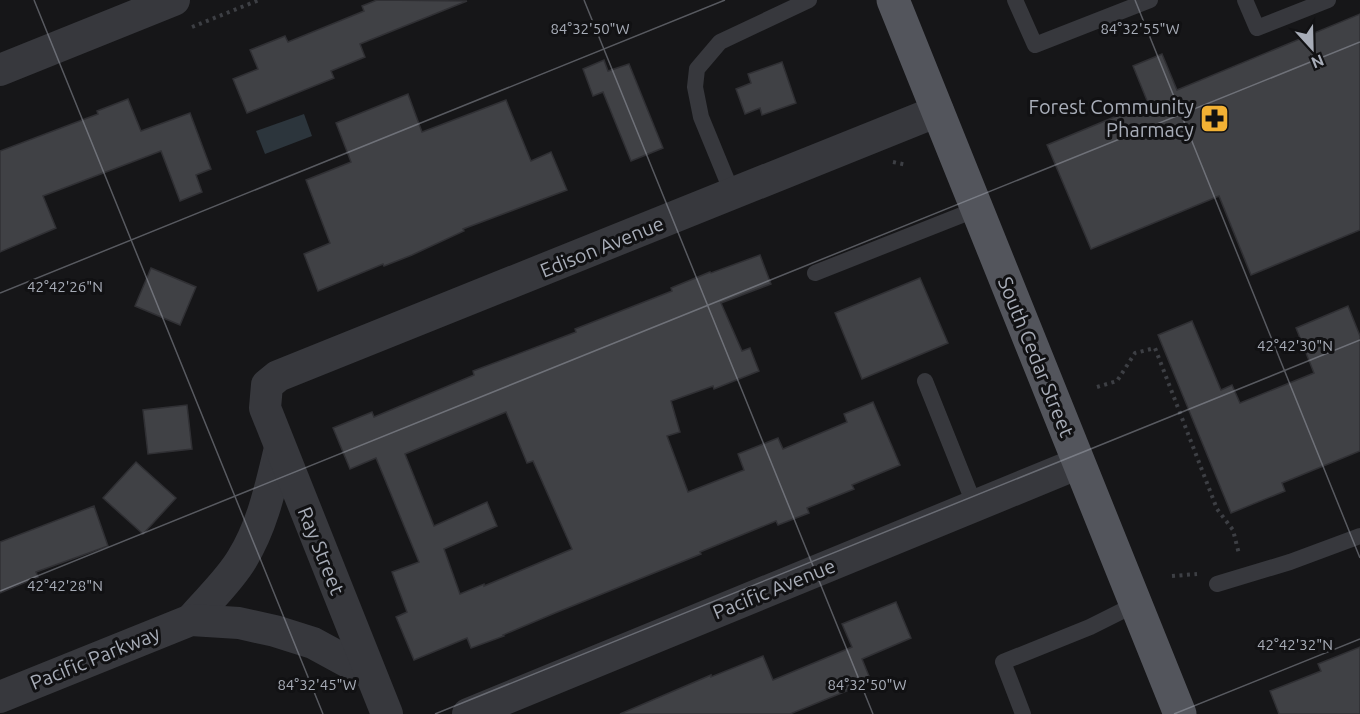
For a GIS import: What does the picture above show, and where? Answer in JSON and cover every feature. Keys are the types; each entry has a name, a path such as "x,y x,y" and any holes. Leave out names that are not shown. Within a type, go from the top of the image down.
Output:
{"main road":[{"name":"South Cedar Street","path":"893,0 1180,714"}],"street":[{"path":"0,70 174,0"},
{"name":"Edison Avenue","path":"267,385 278,376 938,111"},
{"name":"Ray Street","path":"267,385 265,408 387,714"},
{"name":"Pacific Parkway","path":"191,620 242,558 258,525 280,448"},
{"name":"Pacific Avenue","path":"468,714 1079,463"},
{"name":"Pacific Parkway","path":"0,697 191,620 239,623 275,631 312,643 370,674"}],"lane":[{"path":"733,195 701,117 695,87 697,69 720,42 809,0"},
{"path":"1015,0 1035,45 1150,0"},
{"path":"1245,0 1257,28 1328,0"},
{"path":"815,273 977,209"},
{"path":"925,381 975,506"},
{"path":"1217,584 1290,562 1360,536"},
{"path":"1023,714 1003,662 1090,627 1136,604"}],"path":[{"path":"1097,387 1117,381 1135,353 1155,348 1217,509 1233,530 1239,554 1234,563"},
{"path":"1172,576 1200,574"}],"shaded area":[{"path":"304,114 312,136 265,154 256,131"}],"building":[{"path":"377,0 467,1 360,44 365,57 331,71 334,78 247,113 233,79 258,69 250,50 285,36 288,42 364,11 362,6"},
{"path":"1360,14 1360,230 1251,275 1219,196 1091,249 1047,145 1148,103 1133,66 1162,54 1177,90"},
{"path":"604,60 608,71 629,64 663,148 631,161 603,92 593,96 583,69"},
{"path":"782,62 796,103 762,115 760,108 745,114 736,89 751,83 748,74"},
{"path":"408,94 422,132 506,100 531,161 551,152 567,190 463,229 464,231 412,255 384,266 383,264 318,291 304,254 330,243 306,180 351,162 336,123"},
{"path":"128,99 141,131 190,113 211,169 196,175 202,192 180,201 161,151 43,196 56,228 0,252 0,151 98,114 97,111"},
{"path":"760,255 771,284 721,303 742,351 750,348 759,371 714,389 713,386 671,401 680,432 667,436 688,492 744,470 738,454 778,438 783,449 847,422 844,414 873,402 900,465 852,485 854,489 807,508 809,513 778,525 776,521 504,636 471,648 467,638 414,660 396,617 407,612 392,572 419,562 376,458 350,469 333,428 372,412 374,417 474,375 473,371 576,332 575,329","holes":["506,412 527,463 533,461 572,549 460,594 444,549 497,526 487,502 434,526 405,454"]},
{"path":"151,268 196,287 180,325 135,306"},
{"path":"920,278 948,343 862,379 835,313"},
{"path":"1348,306 1360,336 1360,451 1282,483 1285,491 1231,513 1158,335 1192,321 1221,390 1232,385 1240,403 1314,373 1296,328"},
{"path":"187,405 192,449 148,454 143,410"},
{"path":"136,462 176,498 143,534 103,498"},
{"path":"94,506 108,546 36,572 38,577 0,593 0,542"},
{"path":"896,602 911,638 862,659 871,681 790,714 620,714 711,675 711,677 763,656 773,680 852,647 842,624"},
{"path":"1360,647 1360,714 1279,714 1270,691 1321,671 1318,664"}],"place":[{"name":"Forest Community Pharmacy","path":"1215,119"}]}
